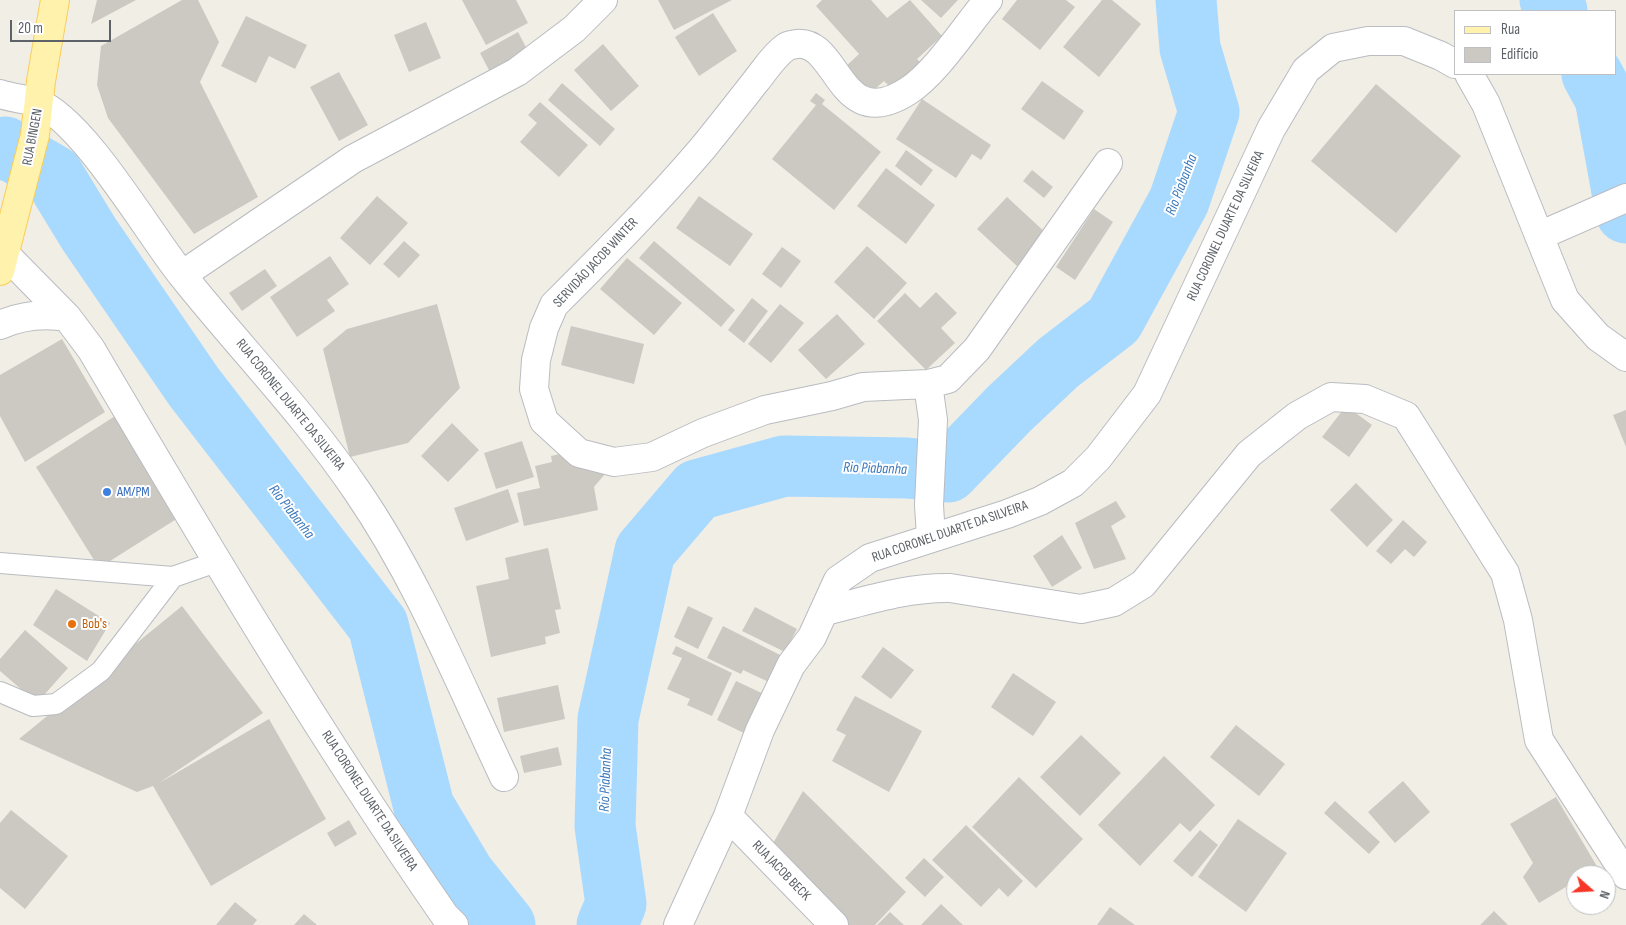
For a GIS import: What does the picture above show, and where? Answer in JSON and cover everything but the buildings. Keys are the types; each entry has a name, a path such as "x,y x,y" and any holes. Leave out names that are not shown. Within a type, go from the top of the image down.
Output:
{"main road":[{"name":"RUA BINGEN","path":"3,263 35,135 55,0"}],"street":[{"path":"182,275 353,158 517,72 574,29 603,0"},
{"name":"SERVIDÃO JACOB WINTER","path":"928,384 863,387 832,396 765,410 703,433 652,456 614,462 579,453 556,434 544,421 534,389 536,360 544,328 554,305 701,150 769,64 787,46 801,43 810,45 846,88 859,99 879,104 908,91 923,79 988,0"},
{"name":"RUA CORONEL DUARTE DA SILVEIRA","path":"678,925 728,816 760,730 791,665 812,637 838,580 870,558 1007,514 1040,501 1073,483 1098,458 1148,394 1271,129 1306,70 1333,48 1368,41 1404,41 1442,56 1454,63"},
{"path":"1470,75 1486,104 1565,300 1598,337 1626,356"},
{"name":"RUA CORONEL DUARTE DA SILVEIRA","path":"2,95 39,104 57,116 88,147 182,275 326,446 381,526 412,579 504,776"},
{"path":"931,537 929,505 933,420 928,384 948,378 978,349 1108,163"},
{"path":"1539,236 1626,198"},
{"name":"RUA CORONEL DUARTE DA SILVEIRA","path":"3,263 67,317 91,349 216,562 395,843 454,925"},
{"path":"0,325 34,315 67,317"},
{"path":"825,611 904,592 931,588 958,589 1081,609 1114,602 1143,584 1249,454 1297,416 1331,397 1365,399 1406,416 1505,573 1518,620 1539,740 1626,876"},
{"name":"RUA JACOB BECK","path":"728,816 834,925"}],"lane":[{"path":"0,563 173,577 216,562"},
{"path":"0,692 33,706 56,704 101,671 173,577"}],"waterway":[{"name":"Rio Piabanha","path":"607,925 616,904 605,826 608,719 645,551 697,490 784,466 907,468 948,472 1009,409 1058,363 1114,320 1179,201 1209,112 1190,48 1186,0"},
{"name":"Rio Piabanha","path":"1550,0 1556,10"},
{"name":"Rio Piabanha","path":"1593,75 1605,98 1626,213"},
{"name":"Rio Piabanha","path":"0,150 5,147 53,175 89,234 194,387 378,625 424,807 464,874 505,925"}],"place":[{"name":"AM/PM","path":"107,492"},
{"name":"Bob's","path":"72,624"}]}
